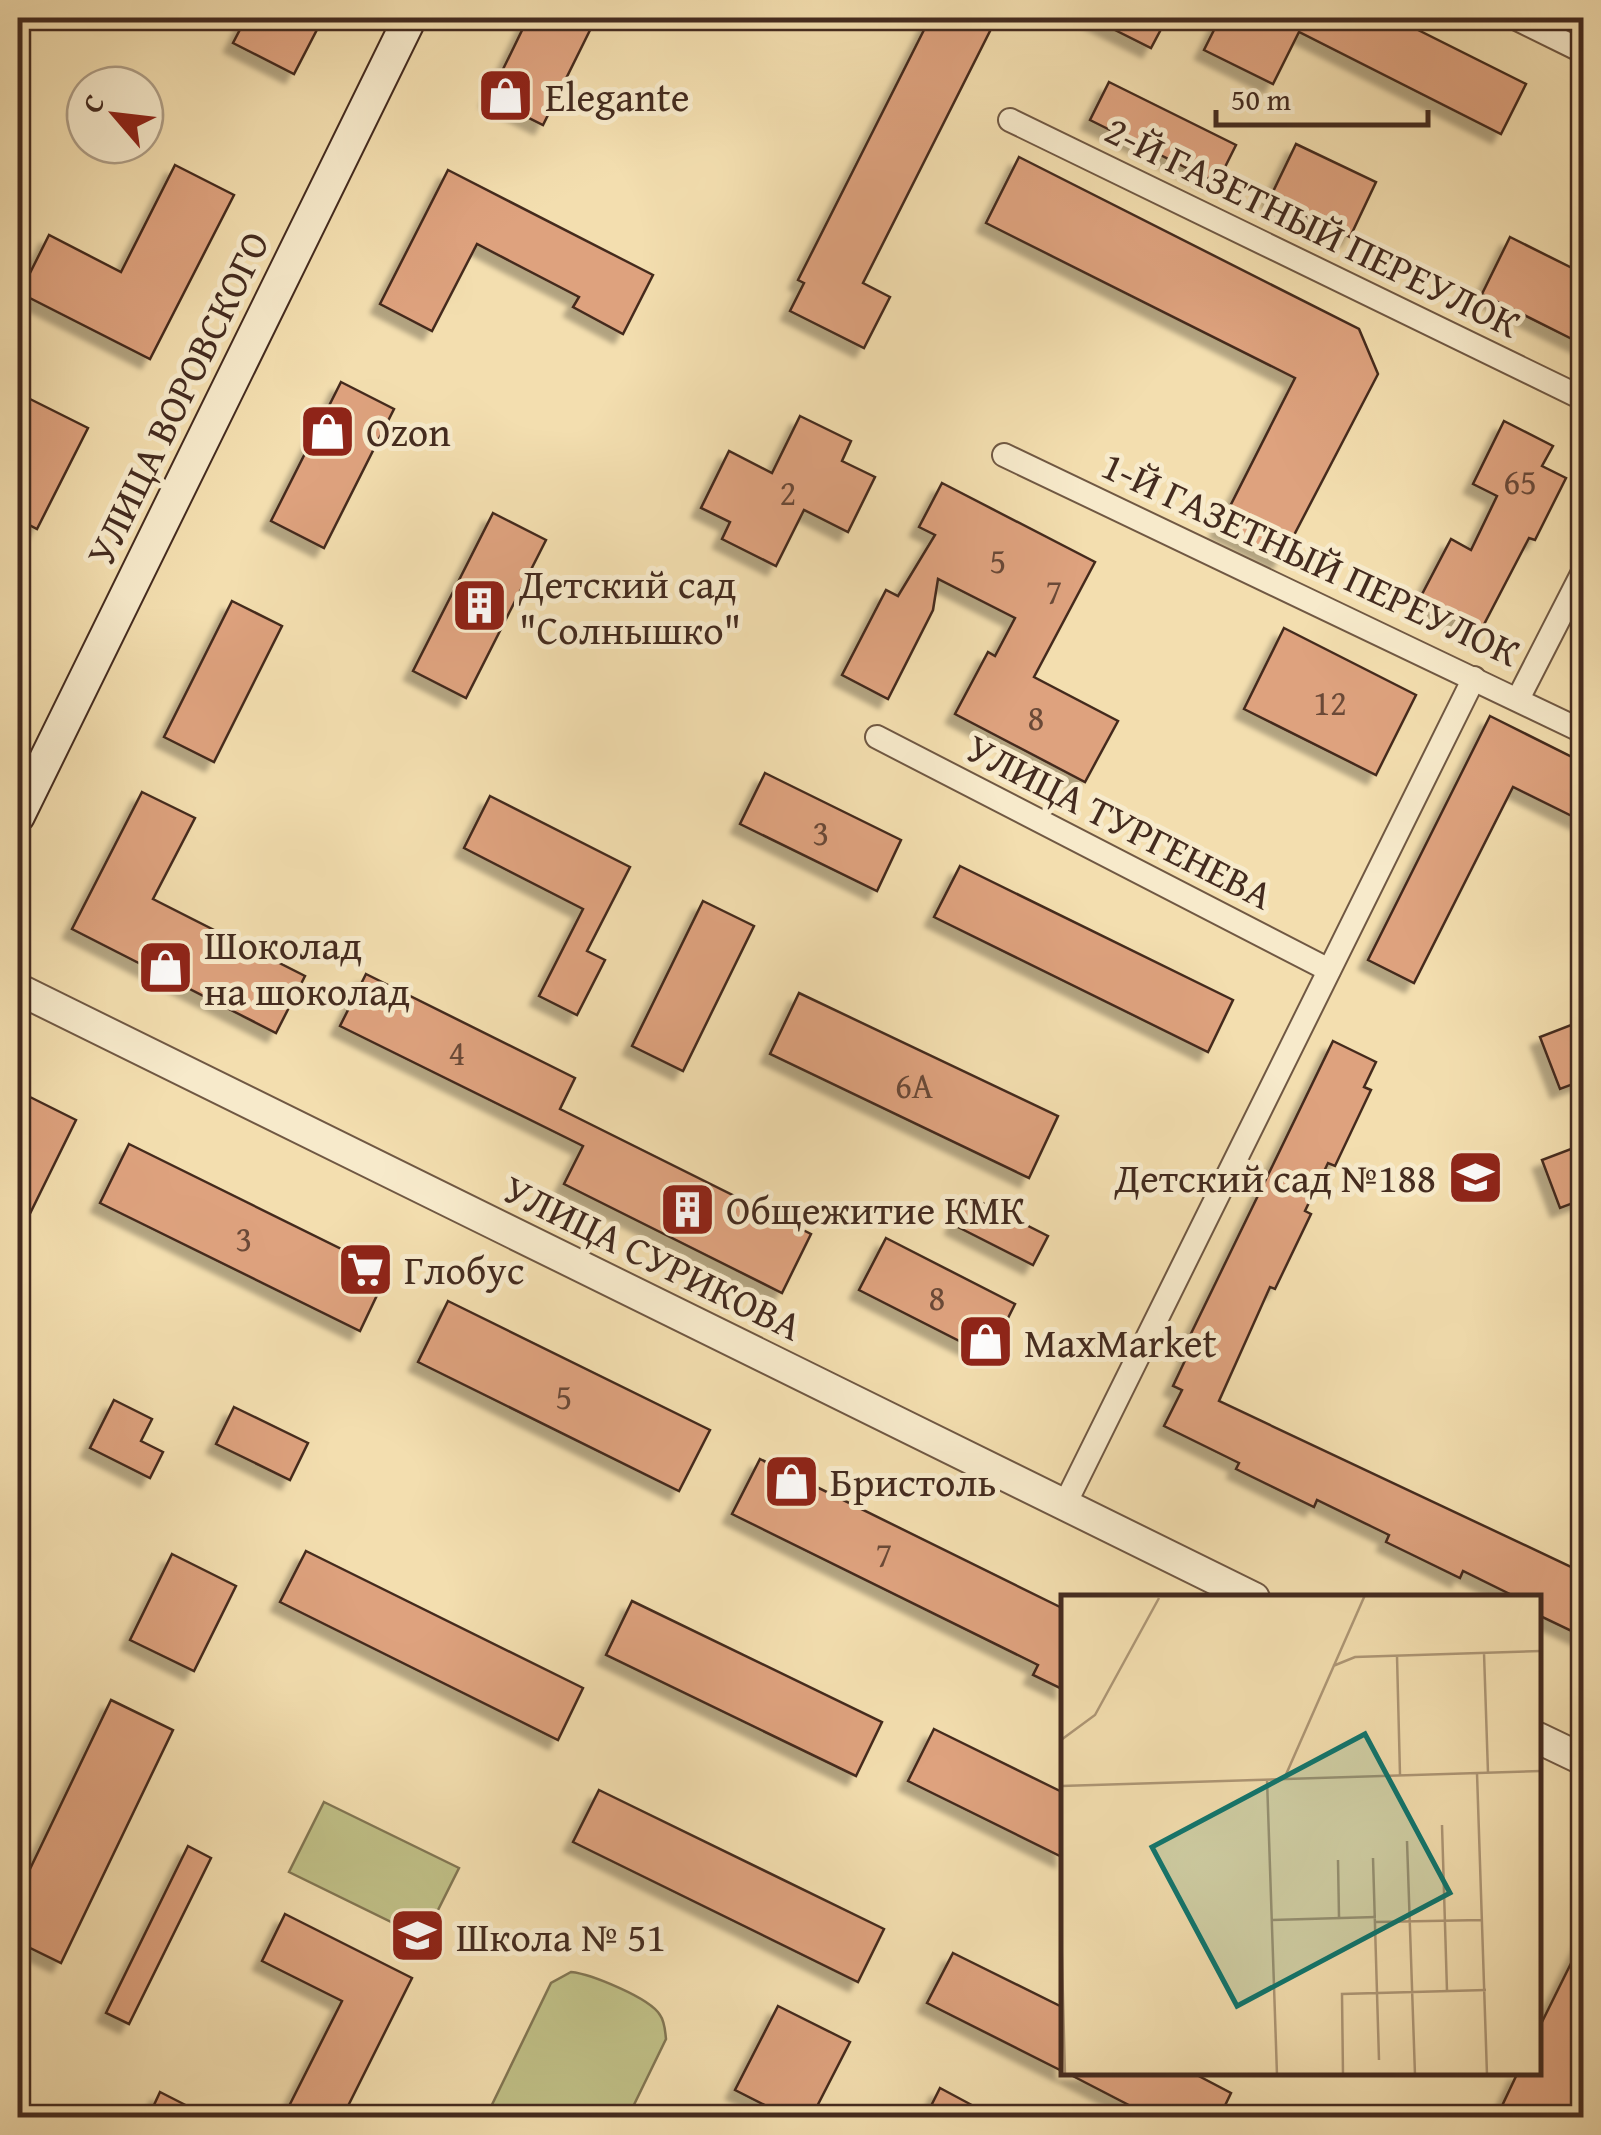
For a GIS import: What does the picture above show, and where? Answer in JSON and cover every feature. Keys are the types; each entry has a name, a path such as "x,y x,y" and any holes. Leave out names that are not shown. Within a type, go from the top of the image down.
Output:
{"main road":[{"name":"УЛИЦА ВОРОВСКОГО","path":"18,816 410,18"}],"street":[{"path":"1515,18 1584,52"},
{"name":"2-Й ГАЗЕТНЫЙ ПЕРЕУЛОК","path":"1010,120 1584,398"},
{"name":"1-Й ГАЗЕТНЫЙ ПЕРЕУЛОК","path":"1004,454 1584,732"},
{"path":"1518,698 1584,570"},
{"path":"1064,1504 1474,678"},
{"name":"УЛИЦА ТУРГЕНЕВА","path":"876,738 1329,970"},
{"name":"УЛИЦА СУРИКОВА","path":"18,988 1248,1595"},
{"path":"1541,1739 1584,1760"}],"green space":[{"path":"324,1802 459,1868 424,1938 289,1872"},
{"path":"571,1972 633,1994 654,2008 663,2021 666,2039 628,2117 486,2117 551,1983"}],"building":[{"path":"246,18 323,18 294,74 233,43"},
{"path":"528,18 596,18 543,125 489,98"},
{"path":"930,18 973,18 992,27 863,283 890,297 864,348 790,311 804,283 798,280"},
{"path":"1091,18 1167,18 1151,48"},
{"path":"1220,18 1394,18 1526,84 1501,134 1299,32 1273,84 1204,50"},
{"path":"1109,82 1236,145 1217,183 1090,120"},
{"path":"1296,144 1376,182 1350,237 1270,198"},
{"path":"1019,157 1359,329 1378,374 1281,560 1219,528 1295,378 986,223"},
{"path":"175,165 234,195 150,359 20,293 49,235 121,272"},
{"path":"448,170 653,275 623,334 573,307 579,297 477,244 432,331 380,304"},
{"path":"1510,237 1584,274 1584,345 1482,294"},
{"path":"341,382 394,409 324,548 271,521"},
{"path":"18,393 88,428 37,529 18,519"},
{"path":"800,416 851,441 842,461 875,477 848,532 804,510 776,566 722,539 730,522 701,508 729,451 772,473"},
{"path":"1504,421 1553,446 1542,466 1566,478 1535,540 1529,538 1480,632 1419,600 1451,539 1471,550 1497,496 1473,484"},
{"path":"942,483 1095,562 1034,677 1118,721 1085,782 955,714 988,652 995,656 1015,618 938,579 933,610 888,699 842,675 886,590 898,596 935,535 919,527"},
{"name":"Детский сад \"Солнышко\"","path":"493,513 546,540 466,698 413,671"},
{"path":"232,601 282,626 214,762 164,737"},
{"path":"1284,628 1416,695 1376,775 1244,709"},
{"path":"1490,716 1584,763 1584,822 1513,787 1414,983 1368,960"},
{"path":"765,773 901,840 877,891 740,824"},
{"path":"142,792 195,818 153,899 305,976 276,1033 72,929"},
{"path":"490,796 630,867 587,951 605,960 577,1015 539,996 583,909 464,848"},
{"path":"960,866 1233,1000 1208,1052 934,917"},
{"path":"703,901 754,926 683,1071 632,1046"},
{"path":"366,974 575,1078 560,1109 811,1234 782,1293 564,1184 583,1146 340,1026"},
{"path":"799,993 1058,1116 1029,1178 770,1054"},
{"path":"1584,1020 1584,1080 1560,1089 1540,1037"},
{"path":"1333,1041 1376,1062 1364,1087 1371,1090 1335,1166 1328,1163 1305,1211 1311,1214 1275,1289 1270,1287 1219,1401 1584,1573 1584,1637 1541,1616 1541,1595 1512,1595 1463,1571 1460,1578 1386,1542 1389,1535 1317,1500 1314,1507 1236,1469 1239,1463 1164,1426 1182,1390 1173,1386 1190,1350 1184,1348"},
{"path":"18,1091 76,1120 18,1238"},
{"path":"129,1144 388,1272 360,1331 100,1203"},
{"path":"1584,1144 1584,1199 1560,1208 1542,1160"},
{"path":"969,1196 1048,1236 1033,1265 954,1225"},
{"path":"886,1238 1015,1304 989,1356 859,1290"},
{"path":"448,1301 710,1430 679,1491 418,1362"},
{"path":"114,1400 152,1419 141,1441 163,1452 150,1478 90,1448"},
{"path":"234,1407 308,1443 290,1480 216,1444"},
{"path":"760,1459 1061,1608 1061,1689 1033,1675 1038,1665 732,1514"},
{"path":"306,1551 583,1688 558,1740 280,1602"},
{"path":"172,1554 236,1586 194,1671 130,1640"},
{"path":"632,1601 882,1722 856,1776 606,1655"},
{"path":"111,1700 173,1730 61,1963 18,1942 18,1894"},
{"path":"934,1729 1061,1792 1061,1857 908,1781"},
{"path":"599,1790 884,1929 858,1982 573,1842"},
{"path":"188,1846 211,1858 129,2024 106,2013"},
{"path":"285,1914 412,1978 342,2118 283,2118 342,2001 262,1961"},
{"path":"1584,1937 1584,2080 1565,2118 1520,2118 1501,2108 1517,2075 1541,2075 1541,2024"},
{"path":"953,1953 1061,2007 1061,2070 927,2003"},
{"path":"778,2006 850,2042 811,2118 790,2118 735,2090"},
{"path":"1071,2075 1197,2075 1231,2093 1219,2118 1154,2118"},
{"path":"940,2088 996,2118 925,2118"},
{"path":"160,2092 211,2118 148,2118"}],"place":[{"name":"Elegante","path":"506,96"},
{"name":"Ozon","path":"327,431"},
{"name":"Детский сад \"Солнышко\"","path":"480,606"},
{"name":"Шоколад на шоколад","path":"165,967"},
{"name":"Детский сад №188","path":"1475,1177"},
{"name":"Общежитие КМК","path":"687,1209"},
{"name":"Глобус","path":"365,1269"},
{"name":"MaxMarket","path":"985,1342"},
{"name":"Бристоль","path":"791,1481"},
{"name":"Школа № 51","path":"417,1936"}]}
